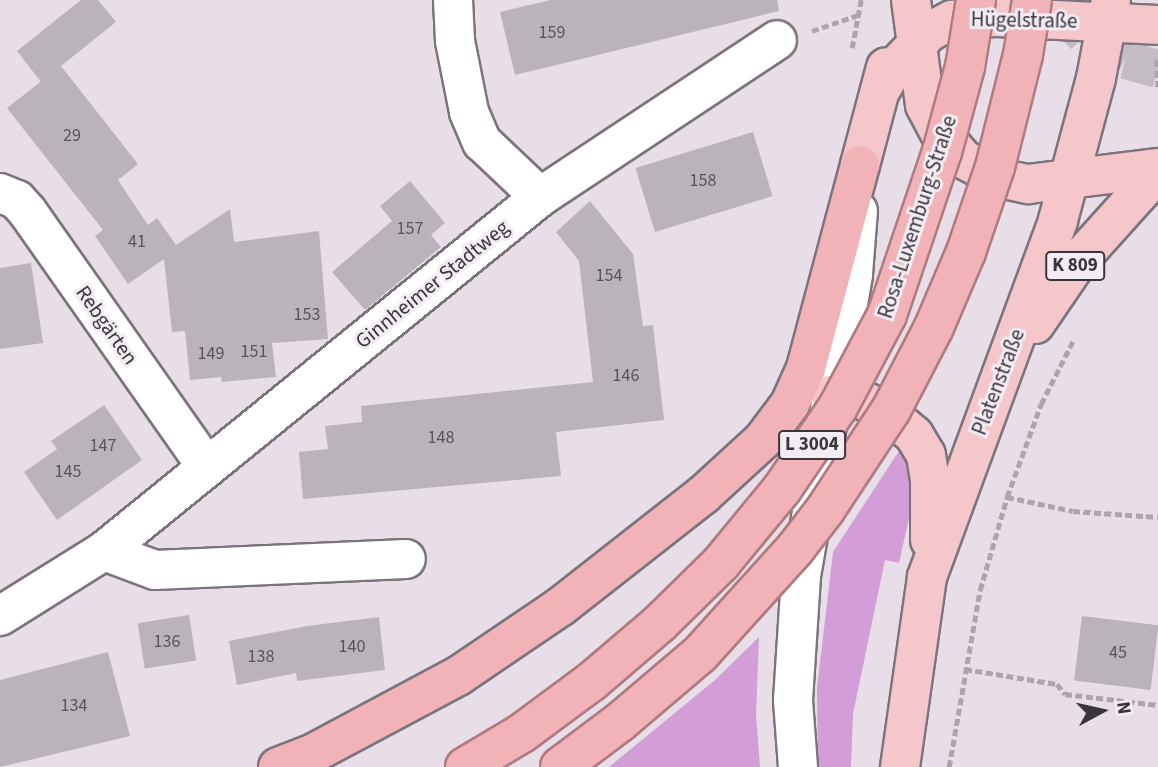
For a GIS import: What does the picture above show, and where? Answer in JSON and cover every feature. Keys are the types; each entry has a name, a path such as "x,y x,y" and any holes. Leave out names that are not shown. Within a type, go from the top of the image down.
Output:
{"highway":[{"name":"Rosa-Luxemburg-Straße","path":"465,767 522,733 591,682 660,623 721,563 782,489 838,407 887,315 909,251 955,104 976,0"},
{"name":"L 3004","path":"560,767 620,722 700,654 755,595 825,510 891,410 934,327 966,252 995,167 1023,55 1032,0"},
{"path":"278,767 310,755 458,676 560,607 703,495 763,440 790,404 819,327 860,165"},
{"path":"790,404 831,395"}],"main road":[{"path":"860,165 901,0"},
{"name":"K 809","path":"911,0 915,46 925,105 939,131 963,159 1009,180 1028,184 1158,170"},
{"name":"Hügelstraße","path":"880,91 893,69 929,32 952,20 1109,12 1157,36"},
{"name":"Platenstraße","path":"900,767 927,576 1071,179 1109,12"},
{"name":"K 809","path":"1004,369 1078,261 1158,170"},
{"path":"831,395 861,399 889,414 914,435 926,455 932,510 927,576"}],"street":[{"path":"453,0 455,41 473,122 482,142 540,197"},
{"name":"Ginnheimer Stadtweg","path":"0,616 104,551 540,197 794,35"},
{"path":"798,767 793,700 801,576 853,274 860,165"},
{"name":"Rebgärten","path":"0,192 17,200 27,211 207,467"},
{"path":"104,551 155,570 405,559"}],"path":[{"path":"794,35 858,15 861,0"},
{"path":"1157,36 1158,87"},
{"path":"949,767 980,590 1007,497 1041,404 1077,332"},
{"path":"1007,497 1073,511 1158,517"},
{"path":"965,669 1057,684 1065,694 1158,705"}],"shaded area":[{"path":"901,448 911,477 911,509 899,563 885,560 853,714 851,767 818,767 817,688 833,552"},
{"path":"759,637 756,715 760,767 609,767 715,680"}],"building":[{"path":"81,0 98,0 116,22 41,82 17,51"},
{"path":"551,0 777,0 779,11 515,75 500,12"},
{"path":"61,66 138,164 118,180 148,225 157,218 176,245 230,209 234,242 319,231 328,339 272,343 276,377 222,382 221,377 190,380 185,331 172,332 164,259 128,284 95,236 103,230 7,108"},
{"path":"753,132 773,196 655,232 635,168"},
{"path":"410,181 445,223 431,235 441,247 365,310 332,272 392,221 380,206"},
{"path":"590,201 633,254 643,326 653,325 664,420 556,432 561,476 303,499 299,452 328,449 325,426 362,422 361,406 593,382 579,261 556,232"},
{"path":"31,263 43,343 0,349 0,268"},
{"path":"104,405 142,460 57,520 24,472 57,449 51,441"},
{"path":"189,615 196,660 145,669 138,623"},
{"path":"1082,616 1158,625 1151,690 1074,681"},
{"path":"379,617 385,670 297,681 296,673 237,685 229,641 307,626"},
{"path":"108,652 130,736 0,767 0,680"}],"tunnel":[{"path":"1054,0 1058,9 1094,45 1125,60 1158,69"}]}
